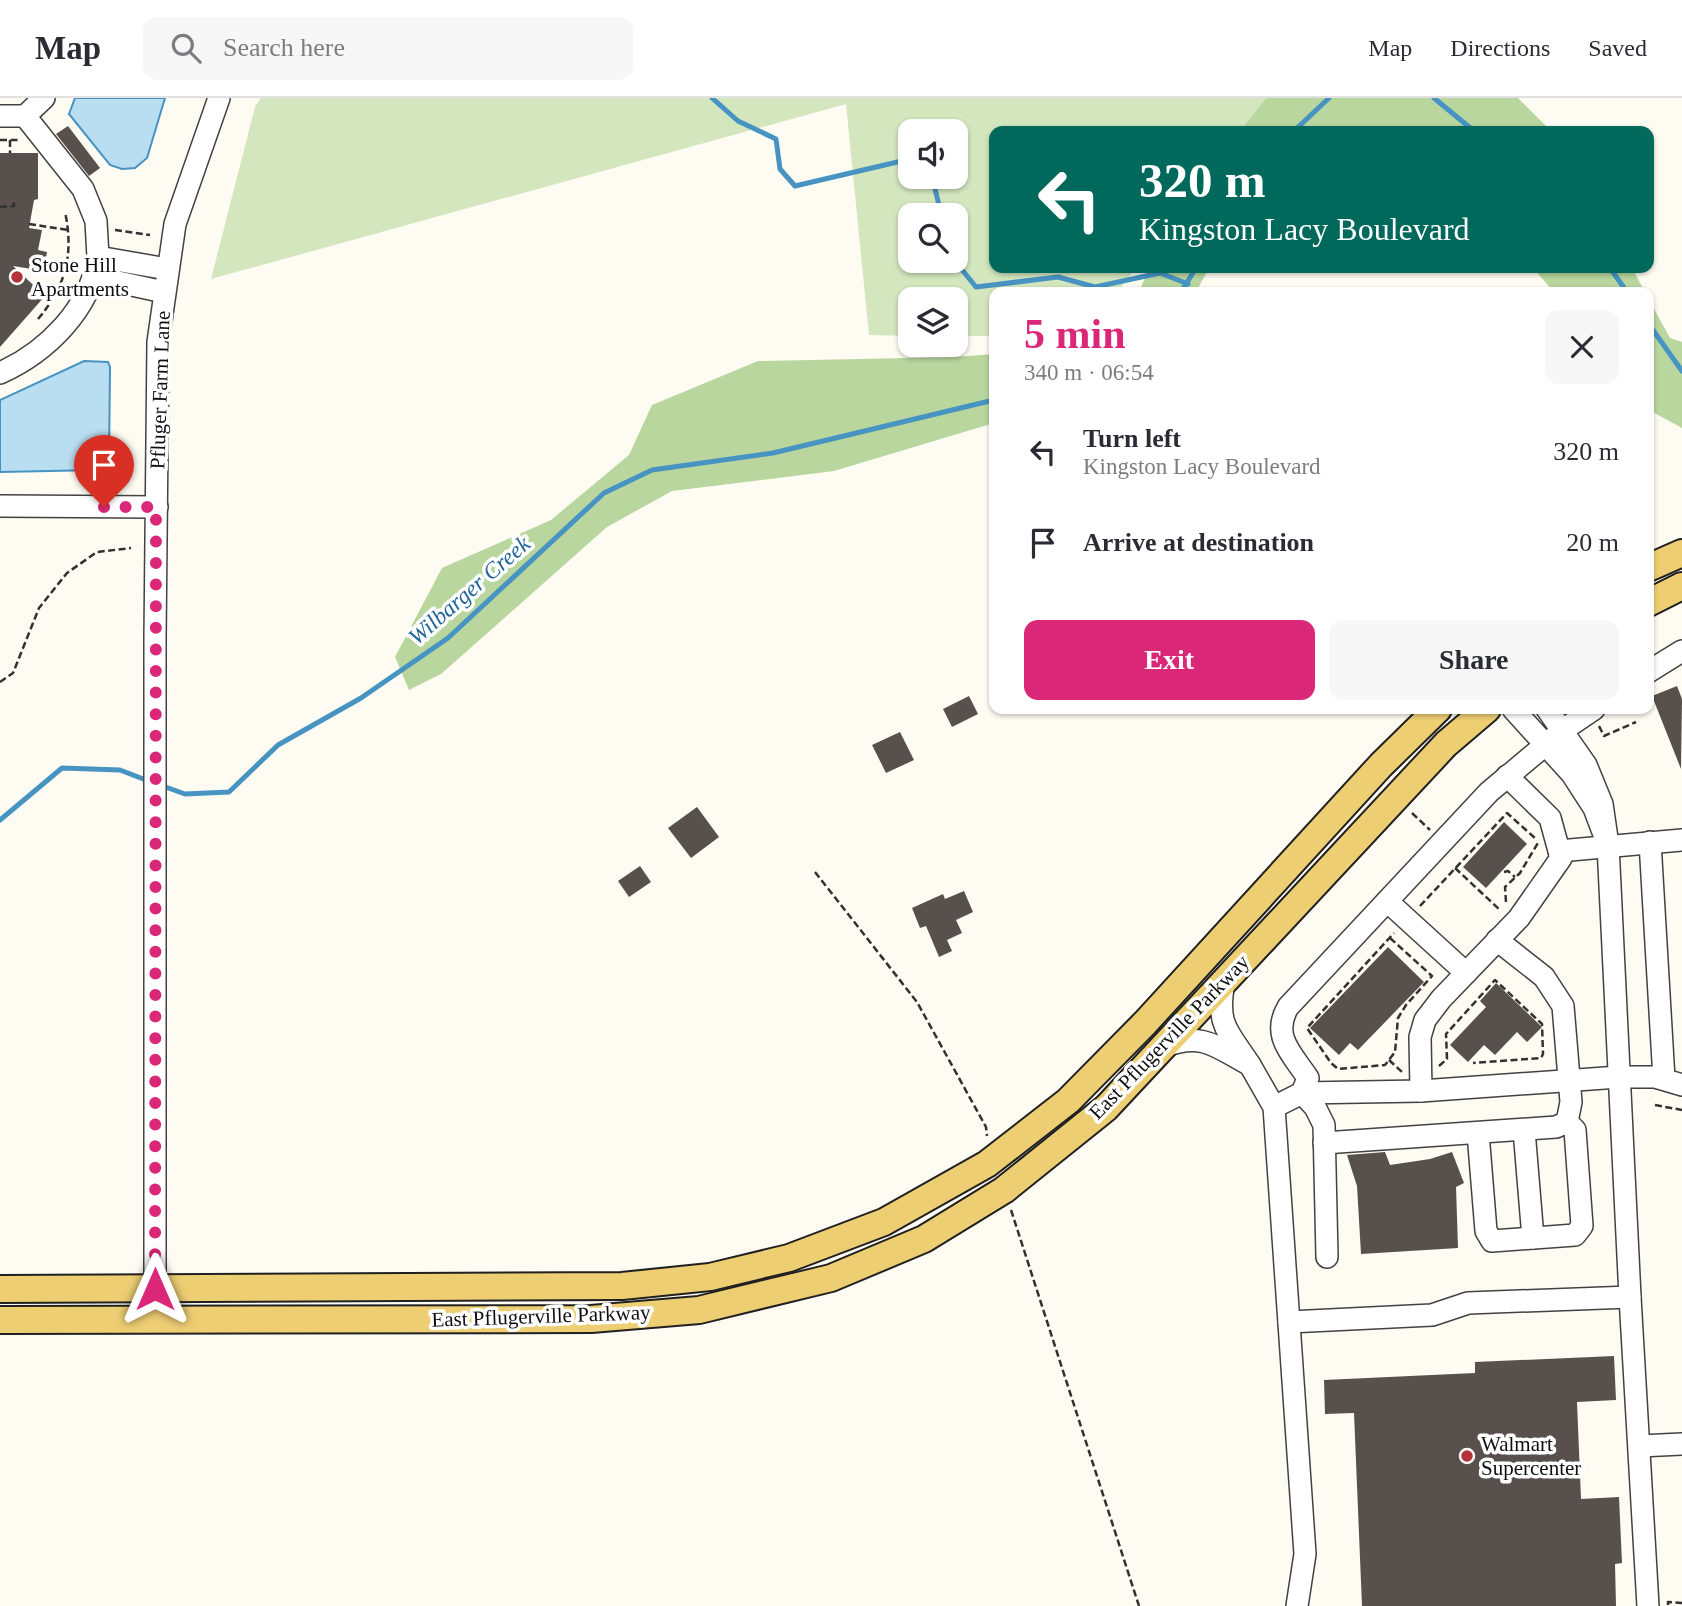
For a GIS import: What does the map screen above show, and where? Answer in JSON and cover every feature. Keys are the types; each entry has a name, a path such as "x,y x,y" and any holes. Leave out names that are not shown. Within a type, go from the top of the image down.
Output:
{"main road":[{"path":"1654,565 1682,553"},
{"path":"1654,600 1682,586"},
{"name":"East Pflugerville Parkway","path":"0,1289 608,1286 710,1277 789,1258 884,1222 987,1164 1068,1101 1145,1023 1381,765 1433,714"},
{"name":"East Pflugerville Parkway","path":"0,1320 591,1319 699,1310 831,1278 925,1239 1004,1190 1105,1108 1446,744 1481,714"}],"street":[{"path":"0,116 25,116 44,98"},
{"name":"Pfluger Farm Lane","path":"155,1321 158,342 174,224 219,98"},
{"path":"0,373 22,363 59,332 87,295 97,267 96,221 82,189 25,116"},
{"path":"97,267 167,269"},
{"path":"97,267 164,292"},
{"path":"0,506 156,507"},
{"path":"1654,668 1682,651"},
{"path":"1518,714 1572,774 1594,808 1608,845"},
{"path":"1551,714 1586,765 1602,804 1608,845 1630,1297 1640,1446 1658,1606"},
{"path":"1302,1093 1308,1078 1283,1040 1281,1020 1288,1007 1489,792 1563,730 1596,716"},
{"path":"1421,1091 1420,1037 1426,1020 1441,999 1519,918 1561,858 1550,818 1507,776"},
{"path":"1559,851 1682,840"},
{"path":"1274,1108 1302,1093 1421,1091 1619,1077 1655,1077 1673,1082 1650,842"},
{"path":"1387,901 1466,973"},
{"path":"1497,940 1544,977 1563,1006 1571,1102 1567,1122"},
{"path":"1224,982 1220,1005 1223,1023 1274,1108 1305,1554 1297,1606"},
{"path":"1165,1046 1185,1039 1203,1041 1250,1065"},
{"path":"1302,1093 1315,1108 1324,1125 1327,1257"},
{"path":"1324,1143 1556,1127 1567,1122"},
{"path":"1478,1133 1486,1231 1492,1241 1575,1235 1582,1226 1575,1130 1567,1122"},
{"path":"1524,1129 1533,1238"},
{"path":"987,1164 1004,1190"},
{"path":"1289,1322 1432,1315 1468,1303 1630,1297"},
{"path":"1640,1446 1682,1444"}],"path":[{"path":"0,140 28,140"},
{"path":"10,140 10,153"},
{"path":"0,206 14,206 14,200"},
{"path":"38,319 61,285 70,241 65,212"},
{"path":"29,225 68,230"},
{"path":"105,228 149,235"},
{"path":"45,262 66,264"},
{"path":"0,682 13,673 39,608 68,573 97,552 131,548"},
{"path":"1596,716 1604,736 1636,722"},
{"path":"1412,813 1433,833"},
{"path":"1416,911 1507,813 1539,842 1516,877 1505,887 1505,902 1511,907"},
{"path":"1457,856 1462,862"},
{"path":"1455,868 1505,915"},
{"path":"1504,872 1508,871 1516,877"},
{"path":"815,872 918,1002 986,1127 987,1164"},
{"path":"1390,938 1432,976 1398,1018 1395,1052 1385,1065 1338,1069 1307,1028 1399,928"},
{"path":"1434,1071 1447,1059 1446,1034 1495,980 1542,1024 1543,1054 1541,1058 1473,1063"},
{"path":"1389,1060 1406,1075"},
{"path":"1655,1105 1682,1110"},
{"path":"1004,1190 1139,1606"},
{"path":"1658,1606 1668,1602 1682,1603"}],"green space":[{"path":"261,98 1266,98 1244,126 989,126 989,273 1132,273 1121,287 989,287 989,336 968,336 968,287 898,287 898,336 869,335 846,104 211,279 255,107"},
{"path":"1266,98 1518,98 1546,126 1244,126"},
{"path":"1147,273 1206,273 1199,287 1141,287"},
{"path":"1537,273 1635,273 1642,287 1550,287"},
{"path":"1654,309 1670,338 1682,342 1682,428 1654,413"},
{"path":"989,354 989,424 834,471 672,491 607,527 441,674 409,690 395,657 442,568 551,520 629,455 652,405 758,361"}],"water":[{"path":"75,98 165,98 147,158 135,168 122,169 110,165 69,114"},
{"path":"84,361 108,362 110,367 109,461 98,470 0,472 0,400"}],"building":[{"path":"68,126 100,168 89,176 56,134"},
{"name":"Stone Hill Apartments","path":"0,153 38,153 38,199 34,200 29,228 42,230 38,250 47,252 44,271 13,266 45,296 0,347"},
{"path":"1677,686 1682,699 1681,769 1654,701 1654,695"},
{"path":"969,696 978,714 952,727 943,709"},
{"path":"900,732 914,760 886,773 872,745"},
{"path":"697,807 719,837 691,858 668,828"},
{"path":"1504,822 1527,844 1486,888 1463,867"},
{"path":"640,866 651,882 629,897 618,881"},
{"path":"964,891 973,912 956,920 962,933 947,940 952,951 939,957 926,926 920,928 912,908 943,894 945,899"},
{"path":"1388,947 1424,982 1358,1050 1350,1043 1339,1055 1310,1028"},
{"path":"1496,983 1542,1027 1527,1042 1517,1032 1495,1055 1484,1045 1468,1062 1450,1045 1486,1007 1480,1001"},
{"path":"1385,1152 1390,1165 1430,1159 1452,1152 1464,1183 1456,1187 1458,1248 1361,1254 1357,1186 1347,1155"},
{"name":"Walmart Supercenter","path":"1614,1356 1616,1400 1577,1402 1581,1499 1619,1497 1622,1563 1615,1564 1616,1606 1362,1606 1354,1413 1325,1414 1324,1380 1475,1373 1475,1362"}],"waterway":[{"path":"712,98 738,121 776,139 780,169 795,186 898,162"},
{"name":"Wilbarger Creek","path":"1299,126 1329,98"},
{"name":"Wilbarger Creek","path":"1434,98 1468,126"},
{"path":"935,189 938,203"},
{"path":"965,273 976,287 1058,277 1095,287 1160,273 1188,284"},
{"name":"Wilbarger Creek","path":"1184,287 1193,273"},
{"name":"Wilbarger Creek","path":"1614,273 1623,287"},
{"name":"Wilbarger Creek","path":"1654,331 1682,371"},
{"name":"Wilbarger Creek","path":"160,785 185,794 229,792 278,745 361,698 448,638 604,493 652,470 773,453 989,401"},
{"name":"Wilbarger Creek","path":"0,820 62,768 120,770 151,782"}],"place":[{"name":"Stone Hill Apartments","path":"17,277"},
{"name":"Walmart Supercenter","path":"1467,1456"}],"route":[{"path":"104,507 156,507 155,1289"}]}
